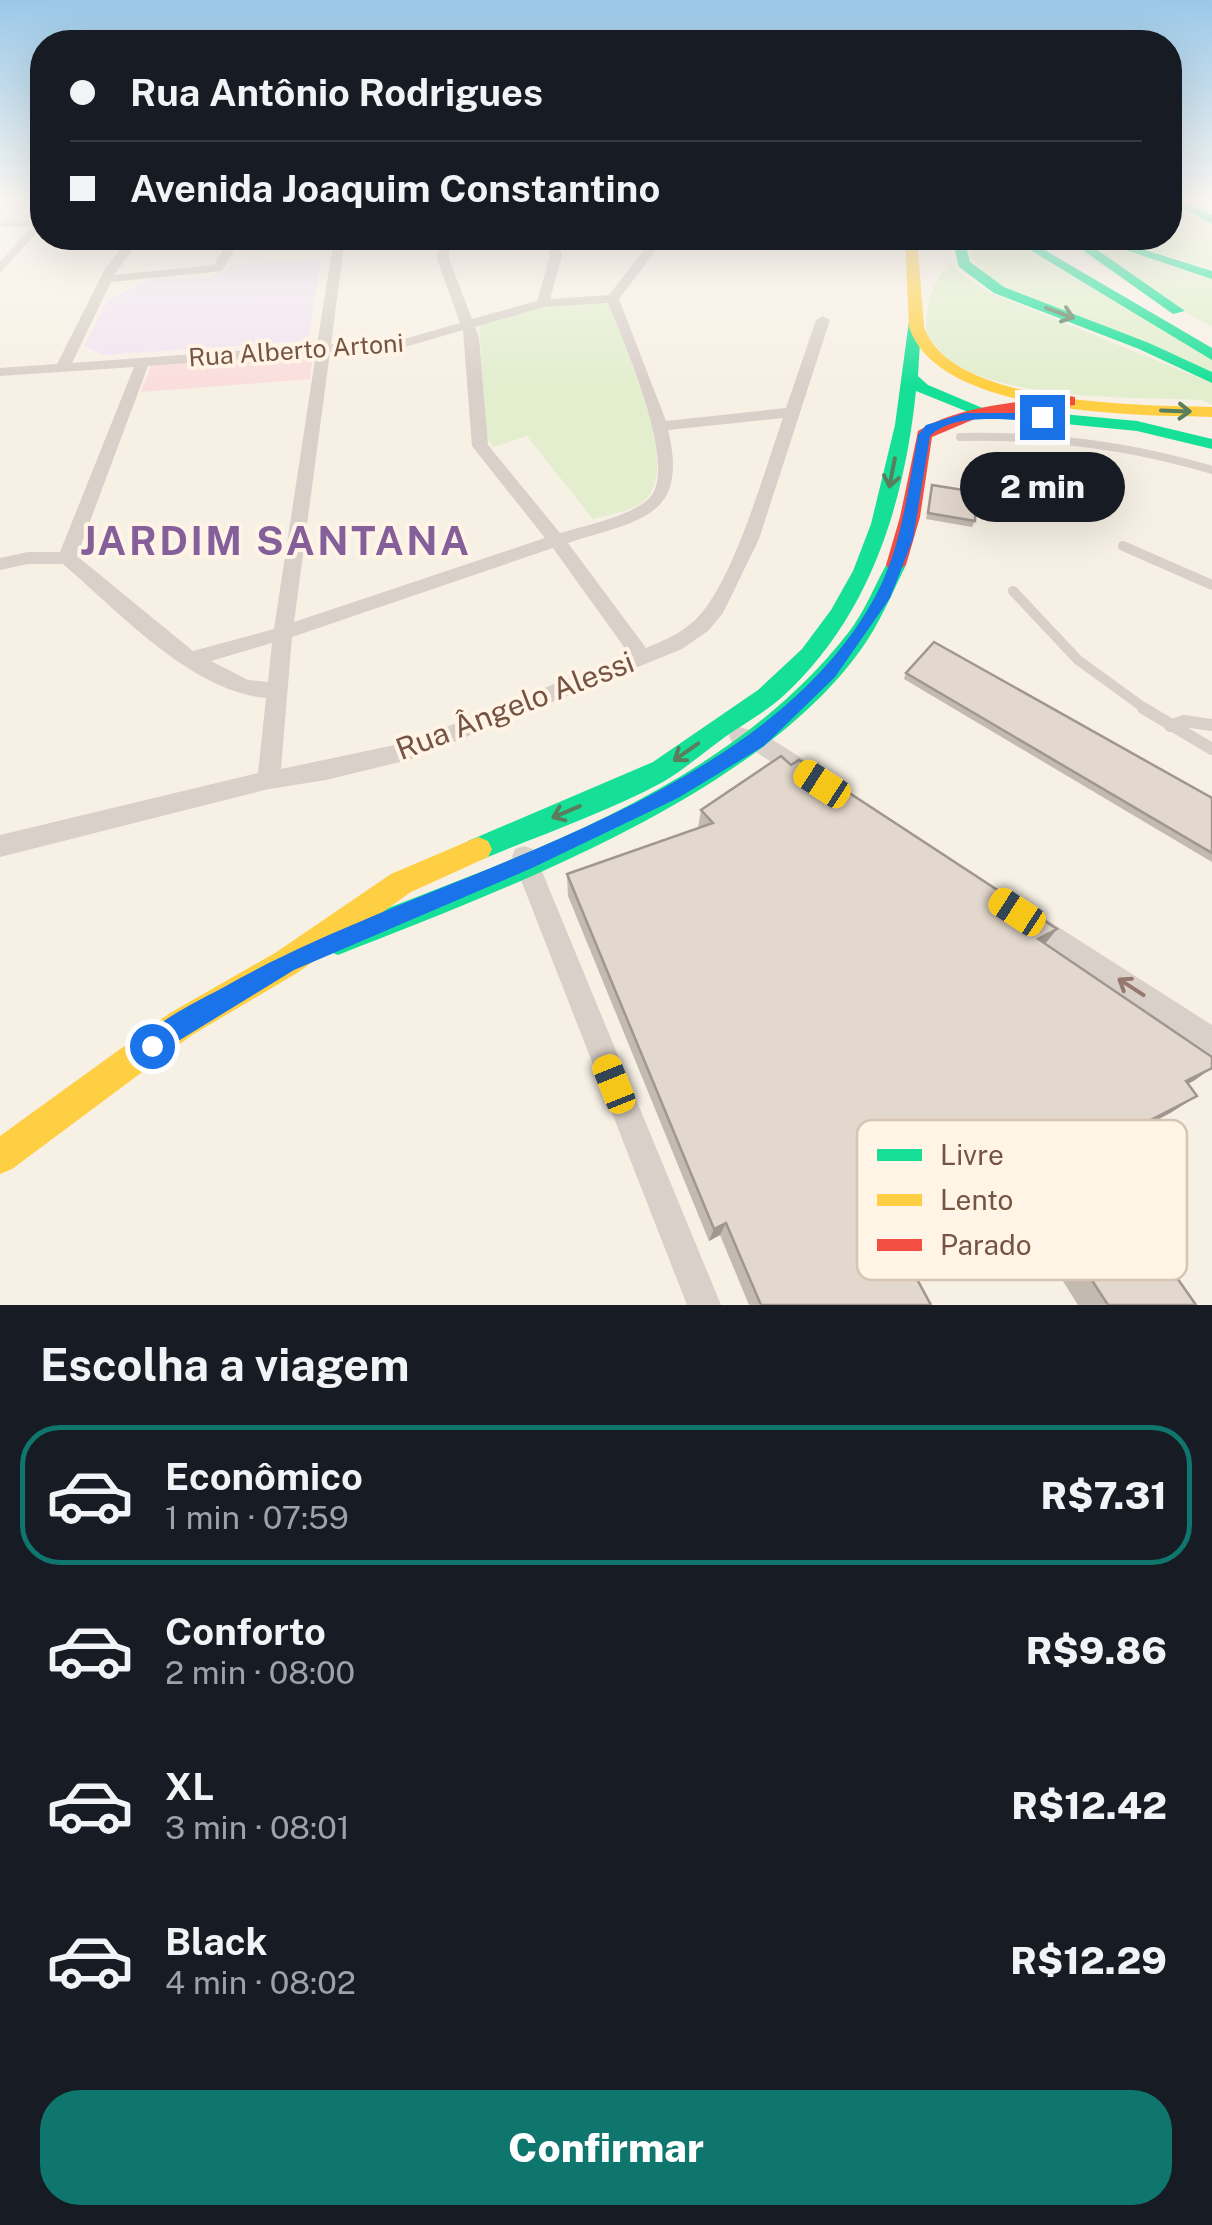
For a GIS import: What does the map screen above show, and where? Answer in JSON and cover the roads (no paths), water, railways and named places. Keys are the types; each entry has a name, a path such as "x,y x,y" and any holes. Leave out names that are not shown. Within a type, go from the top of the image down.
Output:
{"main road":[{"path":"0,1157 182,1024 286,963 401,884 655,773 773,690 799,665 858,586 880,531 911,378 917,263"},
{"path":"942,263 932,275 915,313 934,356 951,368 996,387 1070,401 1212,412"},
{"path":"964,263 1000,290 1144,346 1212,378"},
{"path":"1058,263 1212,354"},
{"path":"1084,263 1212,336"},
{"path":"1108,263 1212,336"},
{"path":"1174,263 1212,275"},
{"path":"911,378 922,388 991,414 1104,421 1212,444"},
{"path":"286,963 525,862 672,793 758,741 829,672 882,598 906,539 924,435 944,423 1070,401"},
{"path":"655,773 672,793"}],"street":[{"path":"62,368 118,263"},
{"path":"106,279 218,268 221,263"},
{"path":"269,780 283,632 335,263"},
{"path":"445,263 468,324 480,446 557,540 642,657"},
{"path":"542,303 554,263"},
{"path":"191,659 639,513 656,502 667,468 659,426 612,300 640,263"},
{"name":"Rua Alberto Artoni","path":"0,372 405,343 542,303 612,300"},
{"name":"Rua Ângelo Alessi","path":"0,846 269,780 412,750 675,644 701,626 716,608 750,539 823,320"},
{"path":"67,558 142,362"},
{"path":"659,426 794,412"},
{"path":"0,564 28,558 67,558 191,659 244,688 276,690"},
{"path":"717,730 758,741 838,794"},
{"path":"516,833 704,1305"},
{"path":"1001,902 1212,1041"}],"lane":[{"path":"960,436 1028,435 1170,456 1212,470"},
{"path":"1124,546 1212,586"},
{"path":"1012,591 1048,637 1170,726 1212,749"},
{"path":"1170,726 1184,722 1212,725"}],"district":[{"name":"JARDIM SANTANA","path":"276,541"}]}
